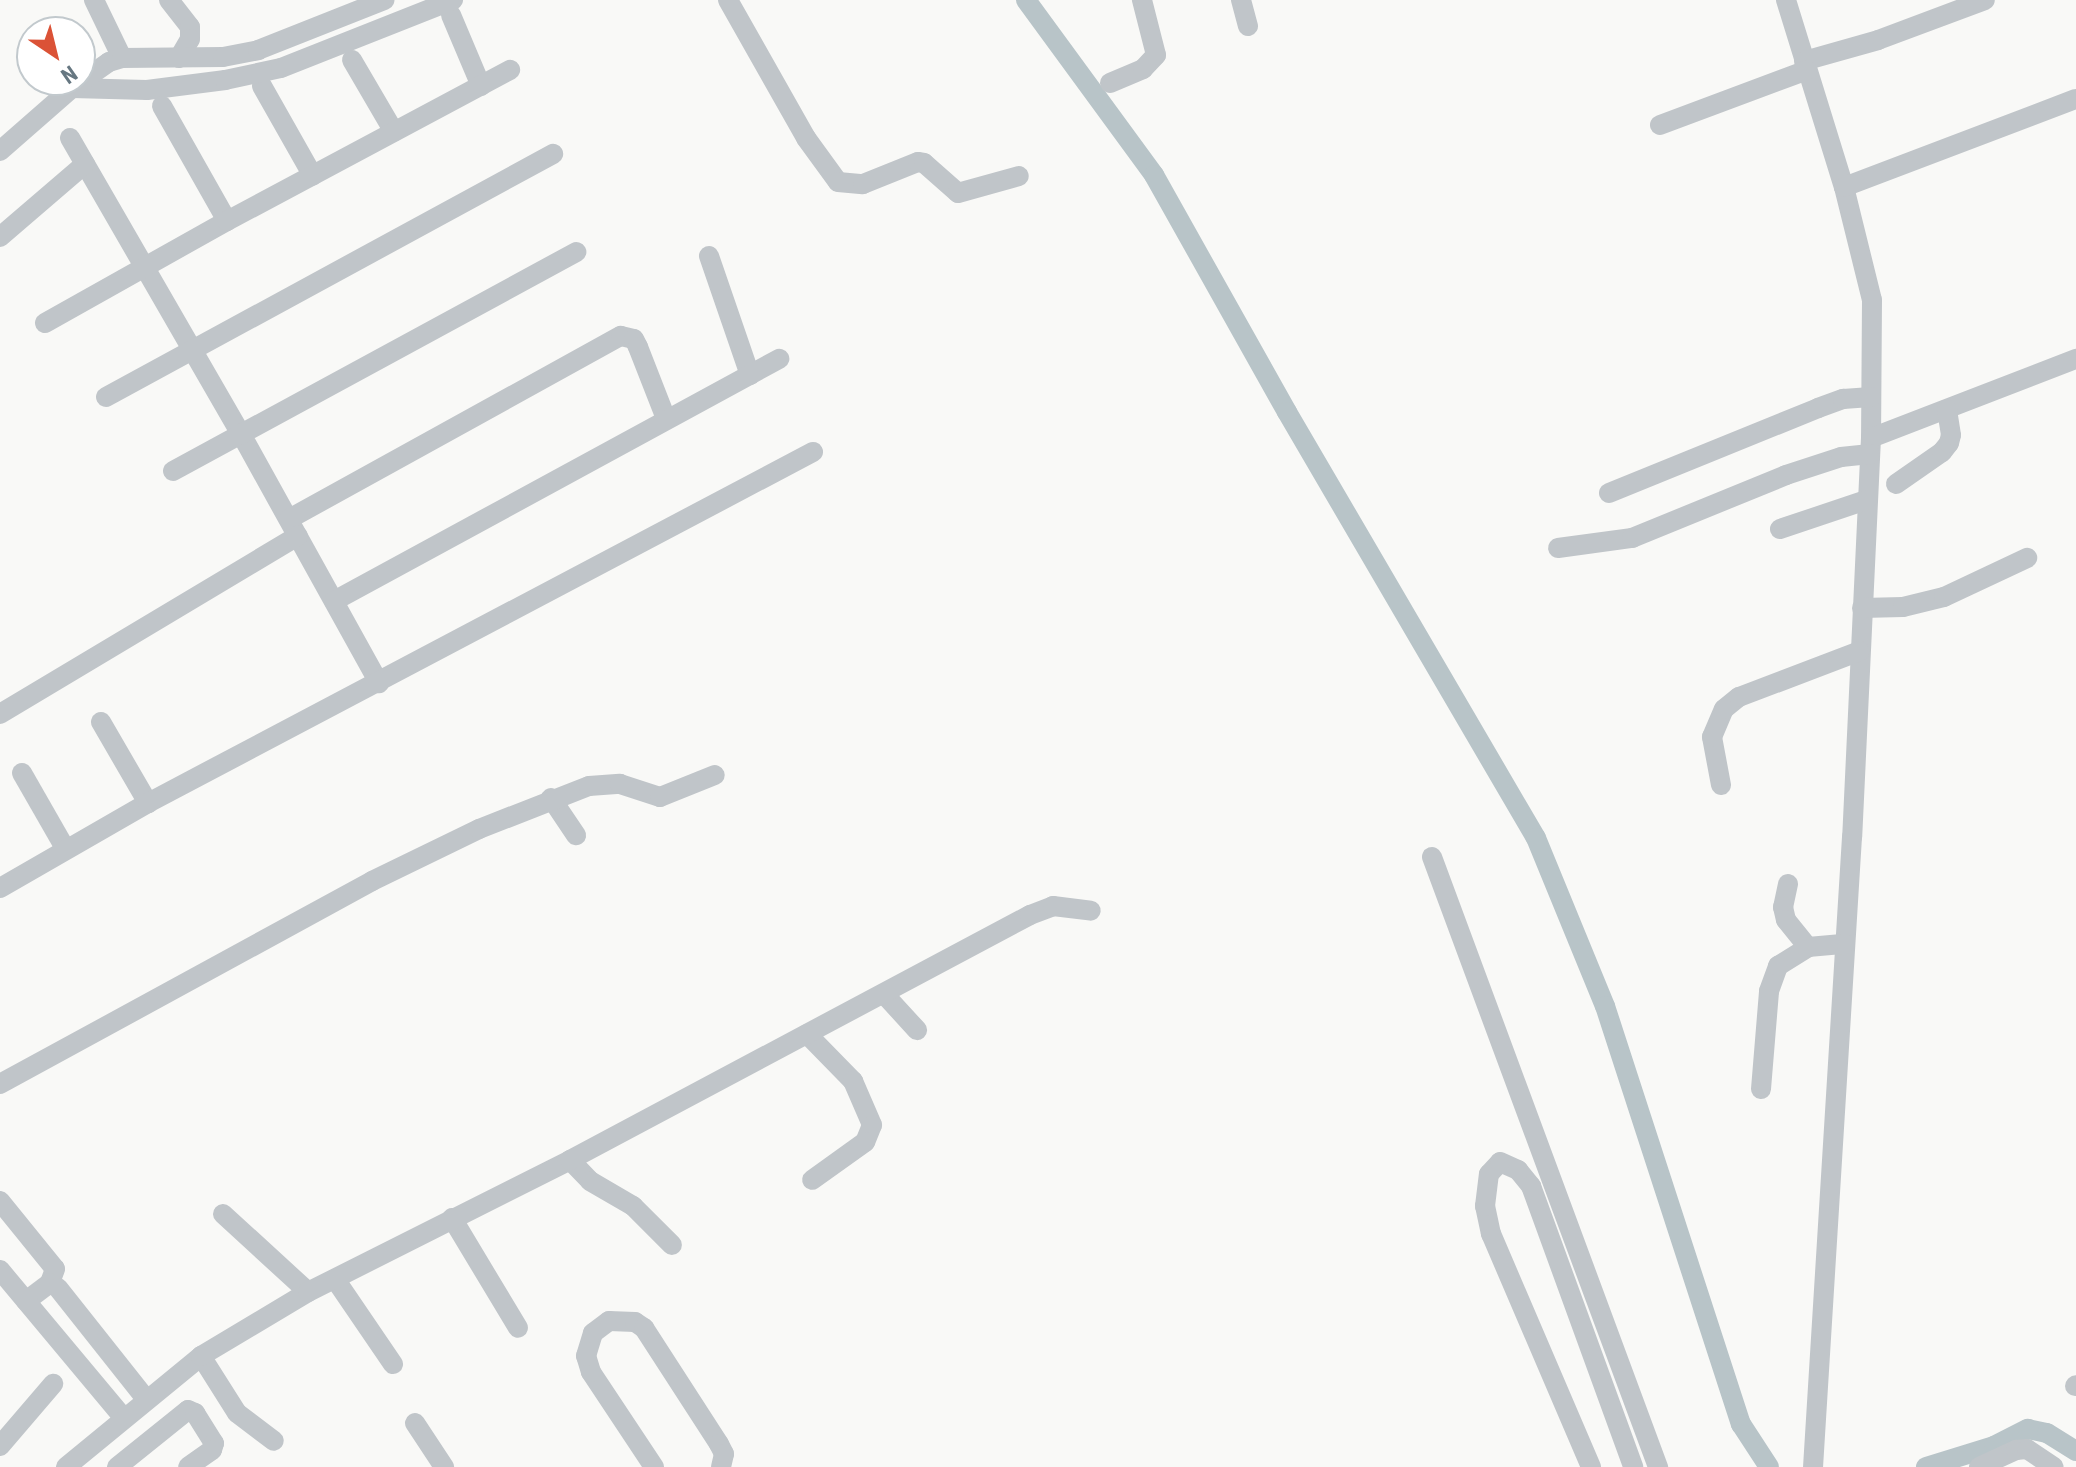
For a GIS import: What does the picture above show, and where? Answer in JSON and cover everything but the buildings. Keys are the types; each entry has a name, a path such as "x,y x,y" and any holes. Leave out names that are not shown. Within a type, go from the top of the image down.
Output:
{"street":[{"path":"94,0 122,58"},
{"path":"169,0 190,27 190,39 179,58"},
{"path":"96,71 122,58 223,57 258,50 384,0"},
{"path":"728,0 806,138 838,182 863,184 918,162 924,163 958,193 1019,176"},
{"path":"1110,83 1143,69 1156,55 1142,0"},
{"path":"1241,0 1248,26"},
{"path":"1786,0 1844,187 1872,300 1870,446 1860,651 1813,1467"},
{"path":"1660,125 1805,66 1985,0"},
{"path":"96,89 147,90 225,80 281,68 452,8 481,86"},
{"path":"352,60 394,132"},
{"path":"45,323 144,266 510,70"},
{"path":"262,86 313,176"},
{"path":"0,151 63,96"},
{"path":"1844,187 2076,99"},
{"path":"162,106 227,221"},
{"path":"70,138 241,434 379,683"},
{"path":"106,397 553,154"},
{"path":"0,237 85,164"},
{"path":"173,471 576,252"},
{"path":"709,256 750,375"},
{"path":"0,714 293,527 621,336 634,339 666,419"},
{"path":"334,601 779,359"},
{"path":"1558,548 1632,538 1786,475 1870,446 1947,409 2076,359"},
{"path":"1609,493 1831,404 1871,397"},
{"path":"1896,484 1942,452 1949,443 1951,435 1947,409"},
{"path":"0,888 148,803 813,452"},
{"path":"1780,529 1866,500"},
{"path":"1862,608 1903,607 1944,597 2027,558"},
{"path":"1721,785 1712,737 1724,709 1739,697 1860,651"},
{"path":"101,722 148,803"},
{"path":"22,773 65,848"},
{"path":"0,1084 372,881 551,798 607,782 660,797 715,775"},
{"path":"551,798 576,835"},
{"path":"1432,857 1658,1467"},
{"path":"1788,884 1783,907 1786,920 1808,947"},
{"path":"66,1467 123,1417 201,1356 308,1292 570,1160 1030,915 1053,906 1091,911"},
{"path":"1761,1089 1772,977 1788,957 1808,947 1845,944"},
{"path":"884,994 917,1030"},
{"path":"807,1034 853,1081 872,1125 865,1142 812,1180"},
{"path":"570,1160 590,1181 633,1206 672,1245"},
{"path":"1591,1467 1491,1234 1485,1206 1489,1174 1500,1162 1518,1170 1531,1186 1633,1467"},
{"path":"0,1201 55,1269 50,1283 26,1301"},
{"path":"223,1214 308,1292"},
{"path":"452,1218 518,1328"},
{"path":"0,1270 123,1417"},
{"path":"335,1279 393,1364"},
{"path":"58,1288 146,1399"},
{"path":"654,1467 591,1372 586,1356 593,1333 609,1321 635,1322 644,1328 719,1444 724,1454 721,1467"},
{"path":"201,1356 237,1413 274,1441"},
{"path":"0,1446 53,1384"},
{"path":"117,1467 188,1410 195,1413 214,1443 212,1450 188,1467"},
{"path":"415,1423 444,1467"},
{"path":"1979,1467 2016,1450 2027,1449 2054,1467"}],"waterway":[{"path":"1026,0 1154,175 1287,412 1536,838 1605,1006 1741,1424 1769,1467"},
{"path":"1926,1467 1994,1446 2028,1429 2047,1433 2076,1451"}]}
